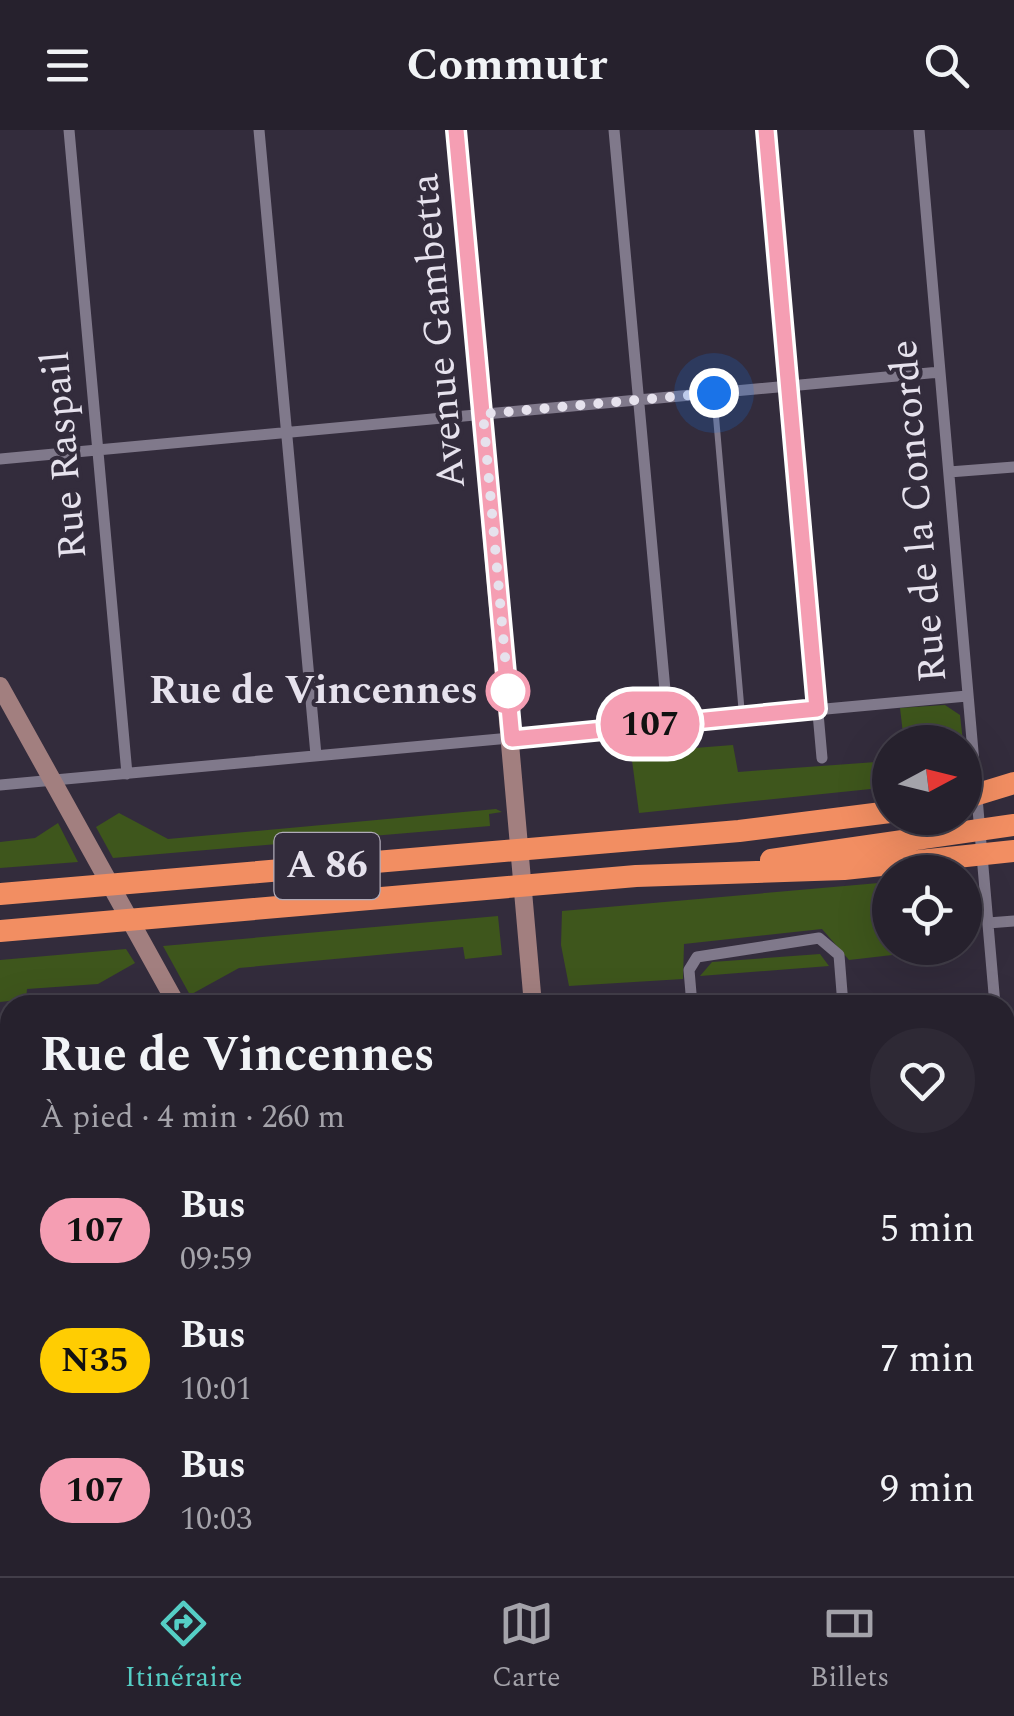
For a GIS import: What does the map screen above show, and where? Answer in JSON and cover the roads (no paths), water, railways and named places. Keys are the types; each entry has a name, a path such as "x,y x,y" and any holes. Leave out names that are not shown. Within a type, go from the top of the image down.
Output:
{"highway":[{"path":"982,793 1010,786"},
{"name":"A 86","path":"0,894 634,839 872,814"},
{"name":"A 86","path":"0,931 957,847 1014,825"},
{"path":"957,847 1014,851"}],"street":[{"name":"Rue Raspail","path":"70,130 127,774"},
{"path":"260,130 316,755"},
{"name":"Avenue Gambetta","path":"456,130 532,995"},
{"path":"614,130 668,722"},
{"path":"766,130 822,758"},
{"name":"Rue de la Concorde","path":"918,130 994,995"},
{"path":"0,459 940,372"},
{"path":"949,472 1014,467"},
{"path":"0,686 171,995"},
{"path":"0,785 968,696"},
{"path":"988,923 1014,921"},
{"path":"691,995 689,970 697,957 819,938 838,955 842,995"}],"lane":[{"path":"714,393 742,716"}],"place":[{"name":"Rue de Vincennes","path":"508,691"}]}
